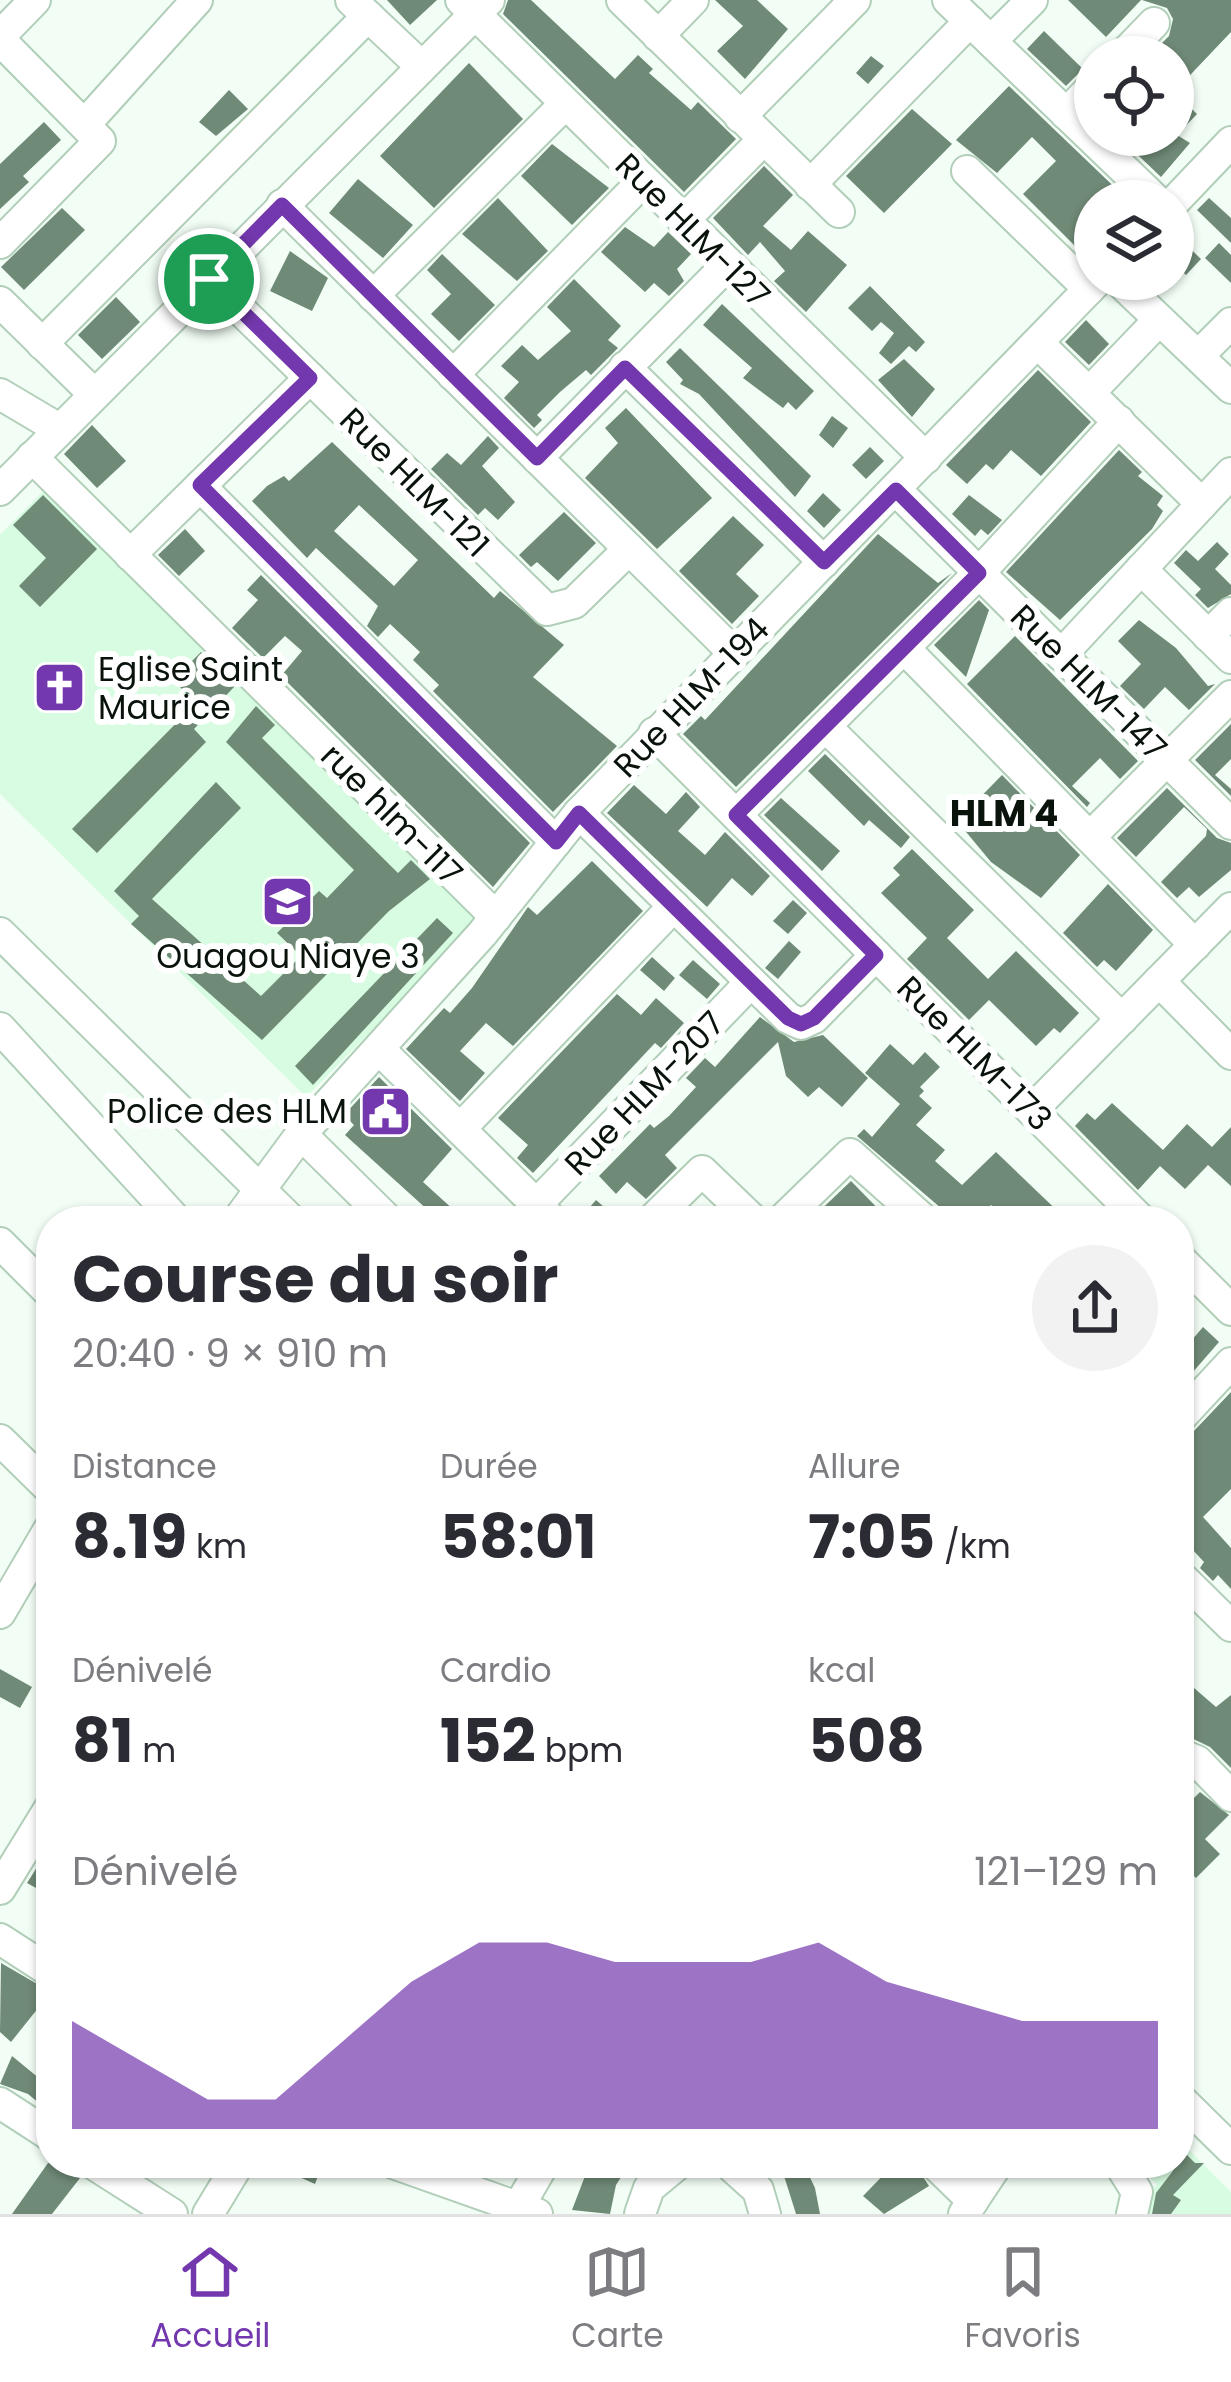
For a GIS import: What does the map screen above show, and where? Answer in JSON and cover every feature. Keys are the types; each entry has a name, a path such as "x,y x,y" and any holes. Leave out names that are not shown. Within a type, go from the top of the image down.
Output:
{"street":[{"path":"35,0 0,38 94,132"},
{"path":"0,243 197,0"},
{"path":"622,0 839,212"},
{"path":"658,36 693,0"},
{"path":"740,117 855,0"},
{"path":"810,184 970,21 1032,0"},
{"path":"0,490 421,66 475,5"},
{"name":"Rue HLM-127","path":"475,5 565,104 926,458"},
{"path":"42,344 360,8 421,66"},
{"path":"970,21 1135,180"},
{"path":"1141,36 1154,23"},
{"path":"373,296 565,104"},
{"path":"1066,114 1074,105"},
{"path":"683,221 764,140"},
{"path":"1194,181 1231,142"},
{"path":"967,171 1074,259"},
{"path":"453,375 643,181"},
{"path":"282,205 734,653"},
{"path":"537,458 727,265"},
{"name":"Rue HLM-121","path":"209,279 547,610 574,603 629,549"},
{"name":"Rue HLM-194","path":"246,1206 301,1134 496,917 579,813 1083,300"},
{"path":"1129,300 1160,320 1231,388"},
{"path":"0,302 94,394"},
{"path":"1089,393 1160,320"},
{"path":"1198,356 1231,323"},
{"path":"1037,343 1202,504"},
{"path":"625,368 824,562"},
{"path":"130,555 310,378"},
{"path":"0,394 59,430"},
{"path":"736,815 979,573 1119,421"},
{"name":"rue hlm-117","path":"32,457 496,917"},
{"path":"1061,655 1231,473"},
{"path":"200,485 556,842"},
{"name":"Rue HLM-147","path":"896,490 1231,824"},
{"path":"1141,569 1231,658"},
{"path":"1208,635 1231,613"},
{"path":"905,649 1195,945"},
{"path":"1090,837 1231,696"},
{"path":"827,728 1122,1019"},
{"name":"Rue HLM-173","path":"654,733 1127,1206"},
{"path":"579,813 801,1024 876,955"},
{"path":"460,1129 674,906"},
{"path":"1032,1110 1231,908"},
{"path":"0,933 276,1206"},
{"path":"1159,981 1231,1054"},
{"name":"Rue HLM-207","path":"550,1206 752,982"},
{"path":"0,1028 163,1206"},
{"path":"380,1050 537,1206"},
{"path":"301,1134 373,1206"},
{"path":"796,1206 848,1155 858,1157 909,1206"},
{"path":"666,1206 702,1172 738,1206"},
{"path":"0,1244 36,1279"},
{"path":"1194,1273 1231,1310"},
{"path":"1194,1403 1231,1363"},
{"path":"0,1440 36,1475"},
{"path":"0,1613 36,1552"},
{"path":"1194,1590 1231,1626"},
{"path":"1194,1764 1231,1796"},
{"path":"0,1889 36,1830"},
{"path":"0,1939 36,1962"},
{"path":"0,2103 36,2126"},
{"path":"1194,2113 1231,2149"},
{"path":"116,2178 172,2214"},
{"path":"208,2214 230,2178"},
{"path":"439,2178 527,2211 539,2178"},
{"path":"640,2214 649,2188 661,2178"},
{"path":"746,2178 758,2190 765,2214"},
{"path":"945,2178 968,2208 988,2178"},
{"path":"1128,2178 1137,2192 1132,2214"}],"shaded area":[{"path":"48,486 483,918 306,1097 0,794 0,535"},
{"path":"1194,2155 1231,2192 1231,2214 1137,2214 1157,2184 1150,2178 1194,2178"}],"building":[{"path":"387,0 437,0 410,25"},
{"path":"508,0 531,0 615,79 638,55 653,69 649,73 691,110 698,102 736,139 684,192 503,14"},
{"path":"715,0 757,0 788,29 745,79 717,51 743,26"},
{"path":"1068,0 1141,0 1105,36"},
{"path":"1142,0 1231,0 1231,32 1194,71 1194,36 1169,36 1173,19 1167,8"},
{"path":"1044,31 1074,60 1074,78 1066,86 1027,49"},
{"path":"871,56 884,66 868,84 856,73"},
{"path":"469,63 523,119 434,208 380,156"},
{"path":"1009,86 1074,148 1074,156 1082,156 1107,180 1074,180 1074,245 1023,194 1056,161 1032,137 997,173 956,140"},
{"path":"229,90 248,109 216,136 199,122"},
{"path":"912,109 952,144 884,213 846,176"},
{"path":"44,122 61,140 23,176 29,182 0,209 0,164"},
{"path":"552,144 609,188 572,225 521,176"},
{"path":"1139,156 1179,156 1161,177"},
{"path":"764,166 793,195 763,226 791,250 808,231 847,265 806,312 774,281 785,271 760,242 748,255 713,218"},
{"path":"358,179 413,225 383,258 329,213"},
{"path":"498,198 548,251 517,281 462,234"},
{"path":"1209,198 1231,218 1231,243 1197,210"},
{"path":"62,208 85,230 24,290 1,267"},
{"path":"625,227 654,247 668,232 691,254 677,269 684,281 669,296 654,283 645,292 601,252"},
{"path":"1219,243 1231,255 1231,283 1205,258"},
{"path":"290,251 328,278 312,311 270,291"},
{"path":"442,254 495,305 459,341 431,314 451,294 427,270"},
{"path":"574,279 621,326 608,340 618,348 591,375 586,370 560,392 537,415 542,420 534,428 504,398 519,382 501,366 522,345 538,360 571,331 547,307"},
{"path":"870,286 925,342 916,352 909,346 891,364 879,353 894,333 881,322 872,331 848,308"},
{"path":"116,297 140,322 102,359 78,335"},
{"path":"722,304 814,391 796,410 788,402 783,408 743,378 752,368 703,325"},
{"path":"1086,320 1109,344 1089,365 1065,342"},
{"path":"680,348 811,476 795,497 699,394 680,384 683,380 666,362"},
{"path":"904,359 935,389 912,417 878,380"},
{"path":"1038,370 1091,422 1041,476 1011,450 993,470 986,464 967,484 946,465"},
{"path":"626,408 712,498 657,549 585,478 618,443 605,428"},
{"path":"832,416 848,428 833,448 819,435"},
{"path":"92,425 126,461 97,488 64,454"},
{"path":"488,436 499,448 482,466 515,502 498,520 485,508 478,515 431,469 447,453 461,465"},
{"path":"332,442 494,598 500,591 564,645 533,677 617,746 553,812 433,691 439,685 413,660 420,652 390,624 378,637 367,626 378,606 316,548 307,558 252,501 284,476 289,481","holes":["359,505 418,560 394,586 334,531"]},
{"path":"870,447 884,461 866,479 852,465"},
{"path":"1119,450 1142,472 1138,476 1163,496 1157,505 1163,511 1152,529 1060,620 1006,572"},
{"path":"823,493 841,510 824,528 807,511"},
{"path":"43,495 97,549 40,607 19,586 46,558 13,525"},
{"path":"969,495 1002,520 988,535 981,529 975,536 952,514"},
{"path":"564,512 596,543 558,581 537,562 531,567 519,555"},
{"path":"733,516 764,545 736,574 759,596 732,624 679,571"},
{"path":"185,529 205,551 179,576 158,555"},
{"path":"878,534 938,583 952,573 736,787 683,734 701,716 705,720"},
{"path":"1217,542 1229,554 1215,569 1231,585 1231,594 1208,608 1195,595 1201,589 1174,563 1186,550 1198,561"},
{"path":"261,575 530,843 493,887 281,676 302,651 285,636 263,658 232,628 258,600 247,590"},
{"path":"979,600 989,610 966,677 934,645"},
{"path":"1139,620 1176,648 1208,686 1215,684 1189,710 1165,687 1144,709 1120,686 1141,664 1118,641"},
{"path":"1015,636 1138,761 1120,779 1100,758 1072,786 1090,803 1087,807 967,684"},
{"path":"201,652 235,686 194,729 206,742 97,853 72,829 196,703 173,680"},
{"path":"256,706 275,725 262,738 398,873 411,860 430,879 389,911 262,1040 131,924 139,916 114,891 216,782 241,808 152,899 261,996 301,956 277,933 319,891 327,898 354,870 226,742"},
{"path":"1231,724 1231,759 1215,775 1231,789 1231,796 1195,760"},
{"path":"825,754 910,837 901,848 869,820 864,826 808,771"},
{"path":"1002,775 1080,855 1041,898 991,862 957,821"},
{"path":"634,785 666,814 686,792 700,807 678,831 705,855 725,832 770,876 752,896 732,878 707,907 607,813"},
{"path":"1167,788 1217,838 1231,843 1231,870 1199,897 1189,887 1177,898 1161,882 1206,836 1207,829 1184,807 1136,857 1117,838"},
{"path":"781,798 840,851 822,871 764,815"},
{"path":"912,849 974,910 947,938 988,979 1016,951 1079,1013 1060,1033 1054,1028 1036,1046 989,1000 969,1020 907,959 927,938 881,893 900,875 893,868"},
{"path":"592,861 643,911 513,1046 486,1023 460,1051 485,1073 460,1101 406,1049 444,1008 450,1013 472,988 528,907 537,915"},
{"path":"1108,884 1153,930 1116,971 1104,960 1097,967 1063,933"},
{"path":"793,900 807,913 788,934 773,921"},
{"path":"437,918 453,933 313,1085 295,1066"},
{"path":"789,941 801,952 778,979 765,968"},
{"path":"652,957 675,978 664,991 640,970"},
{"path":"693,960 720,984 707,999 679,975"},
{"path":"617,994 641,1015 656,998 684,1023 661,1048 655,1043 533,1173 517,1158 528,1145 498,1118"},
{"path":"760,1017 794,1042 823,1035 868,1078 842,1107 819,1087 808,1097 786,1076 778,1042 665,1155 677,1168 646,1199 627,1182 616,1194 599,1176 650,1124 654,1128 669,1116 696,1087 686,1078 705,1058 715,1067"},
{"path":"890,1044 913,1065 925,1052 940,1067 920,1087 924,1091 919,1096 932,1108 916,1125 945,1150 935,1161 962,1185 996,1152 1052,1206 939,1206 857,1136 864,1129 872,1137 900,1104 865,1073"},
{"path":"379,1077 452,1149 423,1182 449,1206 423,1206 345,1135 354,1125 344,1115"},
{"path":"1112,1103 1163,1150 1187,1124 1212,1147 1231,1127 1231,1186 1208,1165 1185,1189 1160,1166 1138,1190 1075,1126 1087,1113 1095,1120"},
{"path":"851,1181 875,1206 825,1206"},
{"path":"1203,1327 1219,1342 1194,1371 1194,1338"},
{"path":"1231,1392 1231,1489 1203,1517 1231,1548 1231,1589 1218,1575 1213,1581 1200,1568 1204,1562 1194,1551 1194,1431"},
{"path":"0,1669 32,1687 20,1708 0,1697"},
{"path":"1194,1688 1216,1707 1231,1695 1231,1768 1210,1747 1194,1739"},
{"path":"1200,1792 1229,1815 1205,1839 1220,1854 1196,1878 1194,1876 1194,1798"},
{"path":"1,1963 36,1983 36,2011 11,2042 0,2032"},
{"path":"12,2056 36,2076 36,2101 28,2094 0,2084"},
{"path":"37,2178 80,2178 52,2214 12,2214"},
{"path":"584,2178 620,2178 610,2214 572,2210"},
{"path":"785,2178 810,2178 820,2214 796,2214"},
{"path":"880,2178 924,2178 929,2186 884,2214 863,2196"},
{"path":"1168,2178 1189,2178 1173,2195 1181,2200 1171,2214 1152,2214 1156,2193"}],"place":[{"name":"Eglise Saint Maurice","path":"59,688"},
{"name":"Ouagou Niaye 3","path":"288,902"},
{"name":"Police des HLM","path":"386,1111"}],"district":[{"name":"HLM 4","path":"1004,813"}],"route":[{"path":"282,205 537,458 625,368 824,562 896,490 979,573 736,815 876,955 814,1018 801,1024 788,1018 579,813 556,842 200,485 310,378 209,279 282,205"}]}
